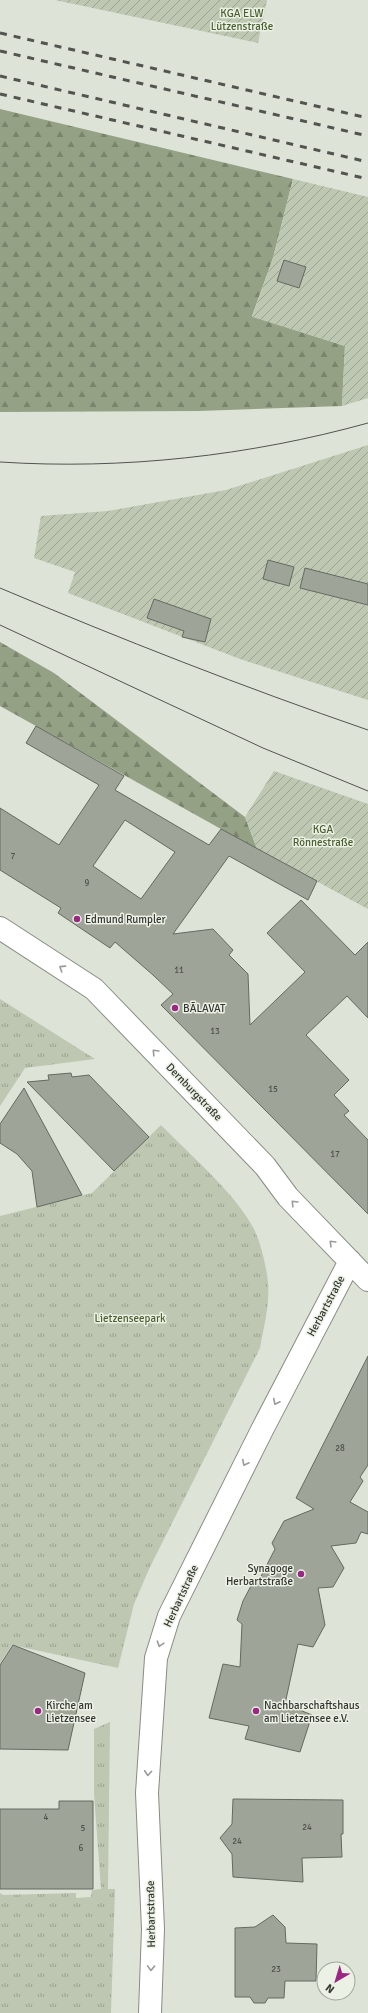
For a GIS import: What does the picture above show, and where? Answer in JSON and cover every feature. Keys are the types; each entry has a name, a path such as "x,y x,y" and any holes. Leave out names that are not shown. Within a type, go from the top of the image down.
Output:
{"street":[{"name":"Dernburgstraße","path":"0,928 94,989 265,1166 288,1197 368,1280"},
{"name":"Herbartstraße","path":"150,2013 153,1929 147,1793 156,1658 169,1616 270,1415 350,1261"}],"green space":[{"name":"KGA ELW Lützenstraße","path":"55,0 267,0 258,43"},
{"path":"0,109 293,179 273,258 252,316 345,346 342,406 199,411 0,412"},
{"path":"293,179 368,197 368,398 342,406 345,346 252,317 273,258"},
{"path":"368,445 368,700 240,659 68,593 75,572 34,558 41,516 108,511 226,490"},
{"path":"0,642 54,673 245,817 257,849 0,706"},
{"name":"KGA Rönnestraße","path":"274,771 368,804 368,909 257,849 245,817"},
{"path":"0,999 95,1059 25,1068 0,1106"},
{"name":"Lietzenseepark","path":"161,1125 224,1188 236,1202 254,1229 263,1255 268,1282 267,1307 260,1348 150,1567 134,1604 118,1668 12,1645 0,1663 0,1216 92,1193"},
{"path":"110,1722 108,1889 115,1889 111,2013 0,2013 0,1893 3,1895 76,1893 76,1898 91,1897 92,1890 101,1889 94,1793 94,1729"}],"building":[{"path":"284,260 306,267 299,288 277,281"},
{"path":"268,560 294,567 289,586 263,579"},
{"path":"305,568 368,584 368,605 300,588"},
{"path":"154,599 211,619 205,642 182,637 184,631 147,618"},
{"path":"36,726 124,776 115,790 209,845 221,829 317,881 308,900 229,856 173,934 213,929 233,950 229,955 248,974 250,1025 305,972 267,933 301,900 355,955 368,942 368,1018 347,996 306,1035 349,1080 334,1095 349,1111 344,1115 368,1140 368,1214 161,1005 173,994 153,975 115,942 110,948 58,913 61,908 0,870 0,808 59,845 99,785 26,743","holes":["125,820 175,852 141,899 93,866"]},
{"path":"71,1073 72,1077 89,1075 149,1137 114,1171 27,1082 49,1080 48,1075"},
{"path":"24,1088 82,1195 37,1207 32,1171 17,1154 0,1143 0,1124"},
{"path":"368,1356 368,1465 360,1477 363,1481 350,1502 368,1512 368,1534 361,1532 356,1543 331,1546 344,1568 333,1587 318,1588 325,1625 313,1647 298,1644 285,1704 312,1715 300,1752 245,1739 249,1726 209,1718 223,1664 240,1667 242,1624 237,1620 243,1601 252,1584 256,1586 275,1549 272,1543 284,1521 314,1509 296,1498"},
{"name":"Kirche am Lietzensee","path":"13,1645 85,1673 68,1750 0,1749 0,1665"},
{"path":"233,1799 343,1800 343,1834 341,1834 342,1857 302,1858 303,1882 233,1877 232,1854 220,1838 232,1824"},
{"path":"59,1801 93,1801 93,1889 0,1889 0,1809 59,1809"},
{"path":"273,1915 285,1927 286,1943 317,1944 316,1981 285,1981 284,1998 268,1998 265,2003 254,2003 250,1997 235,1997 235,1928 255,1927"}],"tram line":[{"path":"0,462 93,464 186,458 278,444 368,423"},
{"path":"0,588 182,662 368,730"},
{"path":"0,625 263,748 368,791"}],"railway":[{"path":"0,33 368,118"},
{"path":"0,51 368,136"},
{"path":"0,76 368,162"},
{"path":"0,94 368,179"}],"place":[{"name":"Edmund Rumpler","path":"77,919"},
{"name":"BĀLAVAT","path":"175,1008"},
{"name":"Synagoge Herbartstraße","path":"301,1574"},
{"name":"Kirche am Lietzensee","path":"38,1711"},
{"name":"Nachbarschaftshaus am Lietzensee e.V.","path":"256,1711"}]}
